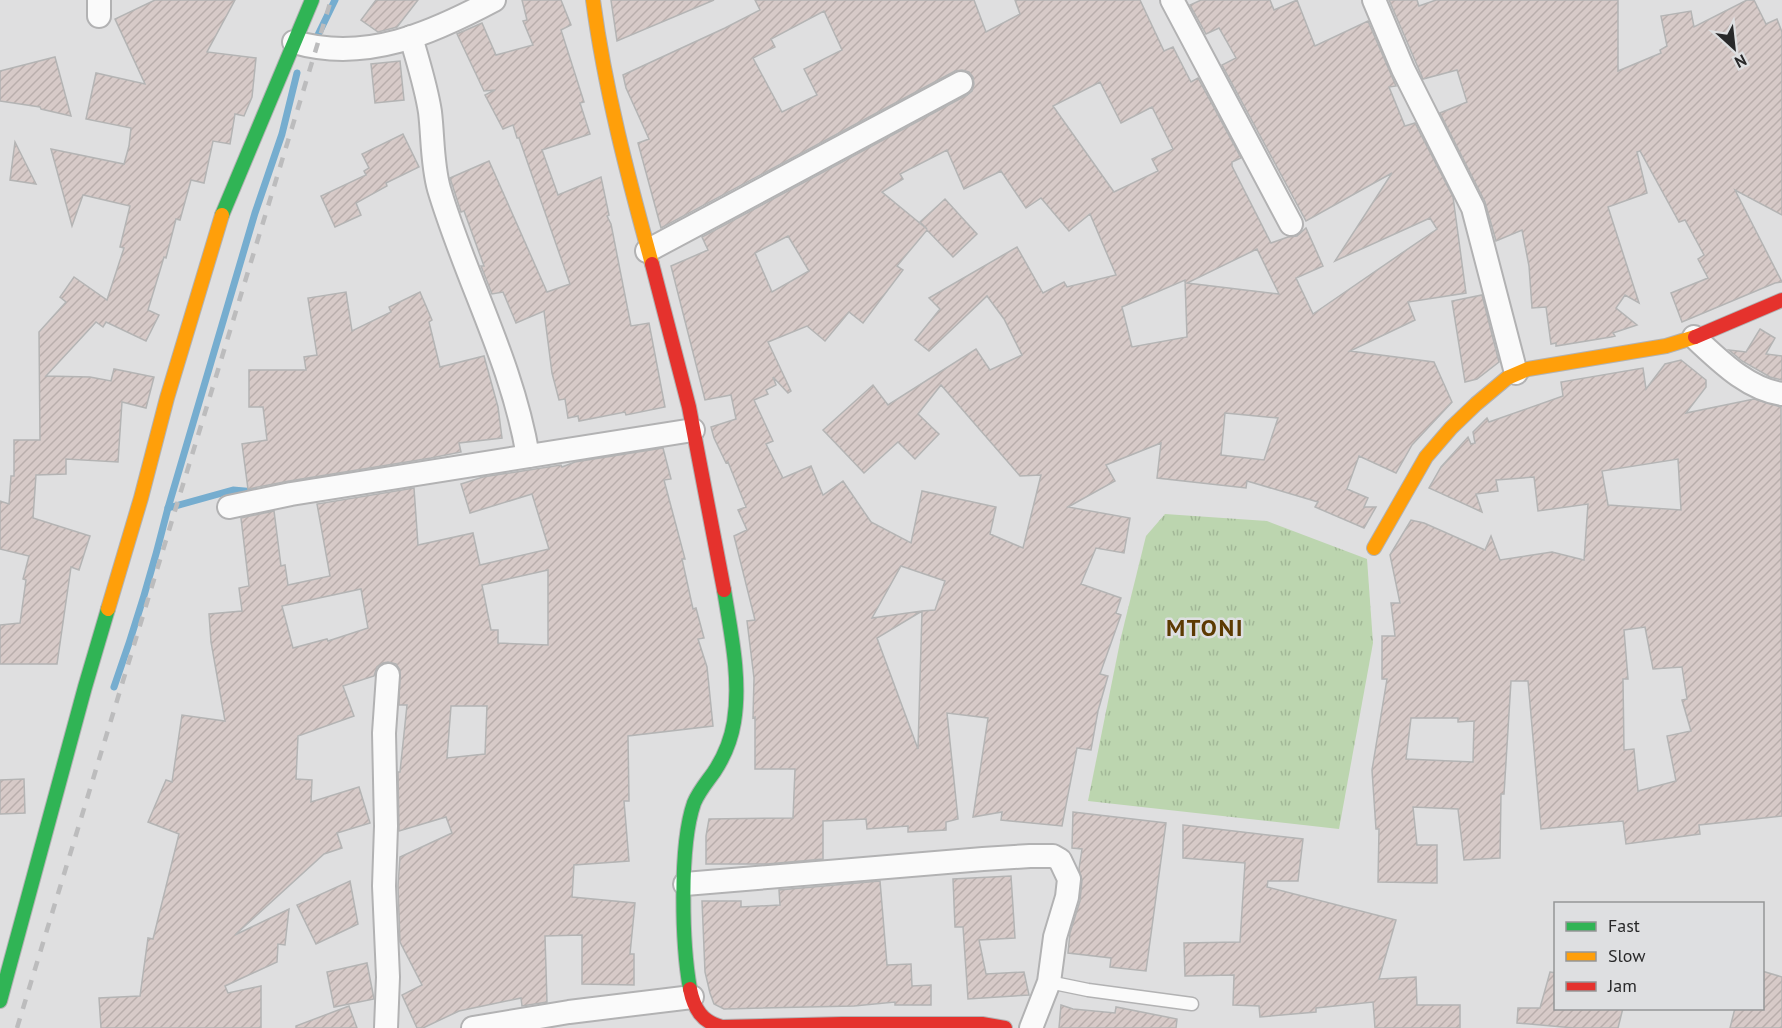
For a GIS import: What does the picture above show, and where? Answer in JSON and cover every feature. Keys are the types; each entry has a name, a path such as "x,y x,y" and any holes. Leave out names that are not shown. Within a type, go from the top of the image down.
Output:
{"street":[{"path":"0,1001 85,687 141,498 167,398 223,212 312,0"},
{"path":"294,42 316,48 345,50 381,46 411,37 463,16 494,0"},
{"path":"593,0 599,52 611,111 647,252 672,336 693,430 724,581 737,677 733,732 718,767 699,792 693,805 684,864 686,960 692,997 699,1014 705,1021 722,1027 982,1024 1005,1028"},
{"path":"1172,0 1292,224"},
{"path":"1374,0 1403,69 1473,208 1516,373"},
{"path":"411,37 430,110 438,188 464,262 506,367 520,415 528,456"},
{"path":"647,252 962,83"},
{"path":"1374,548 1426,457 1476,404 1516,373 1666,346 1694,337 1782,300"},
{"path":"1694,337 1717,359 1756,386 1782,394"},
{"path":"229,507 291,494 693,430"},
{"path":"386,1028 388,977 384,886 386,826 384,733 388,675"},
{"path":"685,884 1030,855 1053,856 1060,860 1070,879 1055,937 1049,982 1031,1028"},
{"path":"473,1028 569,1012 692,997"}],"lane":[{"path":"1049,982 1089,990 1192,1004"}],"green space":[{"path":"1165,514 1267,521 1367,559 1373,643 1339,829 1088,801 1121,637 1146,536"}],"building":[{"path":"155,0 235,0 207,52 256,58 252,97 244,116 235,114 230,144 213,141 204,183 191,180 180,220 176,219 166,258 164,257 148,310 159,315 146,341 106,322 103,327 96,322 46,376 90,377 111,381 114,369 154,377 146,408 122,402 118,462 66,459 66,474 36,475 33,518 90,536 79,570 71,567 57,664 0,664 0,625 20,623 26,580 23,579 29,556 0,549 0,501 9,504 11,476 14,476 14,440 40,440 39,332 66,302 60,297 74,277 107,300 124,248 120,247 130,206 83,195 72,226 51,149 124,164 131,128 86,119 96,73 145,84 115,19"},
{"path":"376,0 418,0 397,27 378,32 361,20"},
{"path":"522,0 561,0 571,25 561,30 584,102 580,103 590,134 542,150 558,195 601,177 609,215 607,216 611,224 631,326 649,323 665,407 579,421 578,416 568,418 565,399 559,400 552,373 544,311 516,323 503,292 492,294 464,211 461,212 450,178 489,161 547,292 570,284 519,138 517,138 513,125 503,129 485,95 495,90 484,91 457,34 482,23 496,55 533,45 523,21 527,20"},
{"path":"611,0 714,0 617,41"},
{"path":"755,0 974,0 986,32 1020,14 1015,0 1140,0 1164,51 1173,47 1191,82 1198,78 1241,158 1232,162 1232,166 1271,243 1297,236 1306,228 1323,266 1296,278 1313,314 1437,229 1430,218 1335,261 1392,173 1306,221 1222,65 1236,58 1219,28 1206,34 1190,5 1201,0 1270,0 1274,10 1297,0 1315,46 1368,21 1396,86 1389,87 1405,126 1415,123 1453,197 1466,293 1408,302 1415,320 1350,351 1434,362 1452,402 1412,445 1396,473 1359,456 1347,489 1368,498 1364,507 1376,507 1364,528 1315,507 1318,502 1247,481 1246,488 1157,478 1161,443 1106,465 1115,481 1068,507 1130,518 1124,553 1096,548 1081,584 1121,598 1116,613 1121,615 1100,674 1108,676 1098,711 1091,750 1077,748 1062,826 1001,820 1002,812 973,817 988,718 947,713 958,819 946,822 946,830 908,832 908,826 867,829 866,819 823,821 823,859 767,864 706,864 706,836 709,819 793,818 795,769 755,769 754,678 747,621 755,620 734,536 747,530 738,510 746,507 711,427 736,419 731,395 705,400 671,266 708,250 702,237 967,95 972,91 974,84 969,72 955,71 661,228 638,143 649,139 626,88 623,75 760,10","holes":["824,11 842,50 804,69 817,95 782,112 753,58 775,47 771,39","1100,82 1121,123 1152,107 1173,149 1152,159 1158,171 1114,192 1053,106","947,150 964,189 1001,171 1026,208 1041,198 1069,231 1090,214 1116,275 1067,287 1064,282 1043,293 1017,247 929,298 940,309 915,340 929,351 987,296 1004,319 1022,355 990,370 976,349 888,405 873,385 823,430 864,473 898,442 915,459 939,434 918,414 941,385 1020,476 1041,475 1023,548 990,534 996,507 922,491 911,543 871,522 843,481 823,495 811,466 783,478 766,444 773,441 754,400 768,394 766,390 776,385 773,377 788,393 791,391 768,342 807,326 825,341 849,312 863,323 903,270 897,266 927,230 953,257 977,234 945,199 920,222 927,229 882,192 903,179 900,174","788,236 809,271 772,292 755,253","1257,249 1279,294 1187,283","1185,280 1187,337 1132,347 1122,307","1225,413 1278,418 1264,460 1221,455","901,566 945,581 935,610 872,618","922,611 918,749 877,638"]},
{"path":"1389,0 1417,0 1419,6 1436,0 1618,0 1618,71 1661,53 1660,50 1667,46 1661,16 1691,11 1694,27 1747,0 1754,0 1766,24 1777,19 1782,32 1782,215 1735,190 1782,282 1682,322 1671,293 1708,278 1698,259 1704,255 1685,220 1679,222 1640,151 1637,152 1647,193 1608,207 1639,303 1625,295 1616,308 1637,325 1613,333 1615,336 1611,337 1556,346 1556,343 1551,344 1546,307 1532,308 1529,266 1522,230 1496,241 1485,202 1440,113 1467,102 1457,70 1423,79"},
{"path":"55,57 71,116 40,107 0,101 0,71"},
{"path":"400,61 404,100 375,103 371,64"},
{"path":"403,134 419,167 386,183 387,186 356,203 361,215 335,227 321,196 366,175 364,171 369,168 362,154"},
{"path":"15,142 36,184 10,180"},
{"path":"346,292 352,331 391,312 389,307 420,292 432,320 429,322 440,367 484,356 498,407 502,438 459,443 461,452 248,489 242,444 267,440 263,407 249,407 249,370 306,370 304,357 317,355 308,298"},
{"path":"1482,295 1499,362 1477,379 1465,382 1452,301"},
{"path":"1760,329 1775,338 1766,354 1782,356 1782,380 1770,377 1742,361 1729,350 1746,352"},
{"path":"1681,360 1706,380 1706,387 1686,413 1754,399 1781,407 1782,816 1699,825 1700,834 1626,844 1623,821 1541,829 1528,681 1511,681 1504,794 1501,794 1500,858 1464,860 1458,809 1413,807 1417,845 1437,845 1437,883 1378,882 1379,829 1376,829 1372,770 1387,679 1382,679 1382,636 1395,636 1391,603 1400,603 1390,555 1411,520 1424,523 1485,550 1491,536 1500,560 1552,552 1584,560 1588,504 1538,511 1534,477 1496,480 1498,491 1476,494 1482,512 1429,488 1441,467 1468,437 1471,444 1475,443 1473,432 1487,418 1489,422 1563,396 1561,382 1643,368 1646,389 1665,364","holes":["1678,459 1681,510 1608,505 1602,471","1645,627 1653,669 1682,667 1687,699 1682,700 1691,731 1667,736 1676,781 1638,791 1634,749 1624,750 1623,679 1628,679 1624,630","1411,718 1458,718 1458,722 1474,721 1473,762 1406,759"]},
{"path":"663,448 671,479 664,480 685,559 682,559 693,609 696,608 704,638 698,639 707,667 713,726 628,736 629,801 624,801 629,861 574,865 572,897 635,903 630,954 634,954 634,985 582,984 582,935 545,936 547,1002 522,1006 521,998 459,1011 423,1028 417,1028 402,995 422,985 400,942 398,886 400,857 452,833 446,817 399,831 398,772 400,772 407,705 399,705 400,670 396,664 388,662 377,667 374,676 343,686 354,716 298,736 296,779 312,780 311,802 359,787 370,823 337,833 342,848 324,854 235,935 289,909 285,945 278,944 277,962 225,986 228,993 261,986 261,1028 101,1028 99,998 140,996 148,938 153,939 179,834 148,822 166,780 172,782 182,715 225,721 211,642 209,614 242,611 239,588 249,586 241,518 274,511 281,566 285,565 288,585 330,576 317,504 414,488 418,545 473,533 480,565 549,549 532,494 470,513 461,484 483,477 561,465 562,467 575,462","holes":["548,570 548,645 498,643 498,630 491,630 482,585","361,589 368,628 328,641 327,639 293,648 282,606","451,706 487,706 485,754 447,758"]},
{"path":"24,779 25,813 0,814 0,780"},
{"path":"1073,812 1166,823 1146,971 1110,967 1111,958 1068,953 1070,933 1080,901 1082,880 1079,869 1082,849 1072,848"},
{"path":"1183,825 1303,839 1298,881 1268,881 1267,887 1396,920 1379,979 1416,977 1417,1005 1460,1005 1460,1028 1375,1028 1373,1002 1316,1008 1316,1012 1260,1017 1259,1006 1233,1005 1234,975 1185,976 1184,943 1240,942 1245,863 1183,858"},
{"path":"1011,876 1015,938 979,940 986,974 1024,972 1029,995 968,999 963,927 955,927 953,879"},
{"path":"350,881 358,924 316,944 297,905"},
{"path":"880,881 887,965 911,964 912,986 931,985 931,1005 895,1005 895,1002 854,1006 724,1009 714,1004 705,972 702,901 741,901 741,907 780,905 779,890"},
{"path":"367,963 374,999 334,1007 327,972"},
{"path":"1550,972 1554,973 1554,1010 1622,1010 1618,1028 1574,1028 1517,1023 1518,1008 1540,1008"},
{"path":"1764,972 1782,977 1782,1028 1730,1028 1734,1010 1764,1010"},
{"path":"1061,1005 1073,1009 1115,1013 1116,1007 1177,1019 1176,1028 1059,1028"},
{"path":"349,1006 357,1028 296,1028 296,1026"}],"waterway":[{"path":"316,39 335,0"},
{"path":"114,687 143,598 255,213 282,134 297,73"},
{"path":"168,508 233,490 257,492"}],"railway":[{"path":"17,1028 331,0"}],"traffic: fast":[{"path":"222,215 312,0"},
{"path":"690,989 685,947 683,895 689,821 696,799 727,748 733,729 736,706 734,656 724,590"},
{"path":"0,1001 108,609"}],"traffic: slow":[{"path":"593,0 611,100 652,264"},
{"path":"108,609 141,498 167,398 222,215"},
{"path":"1374,548 1426,457 1451,428 1507,378 1528,369 1666,346 1695,337"}],"traffic: jam":[{"path":"652,264 689,407 724,590"},
{"path":"1695,337 1782,300"},
{"path":"690,989 700,1014 709,1022 722,1027 982,1024 1005,1028"}],"district":[{"name":"MTONI","path":"1205,627"}]}
